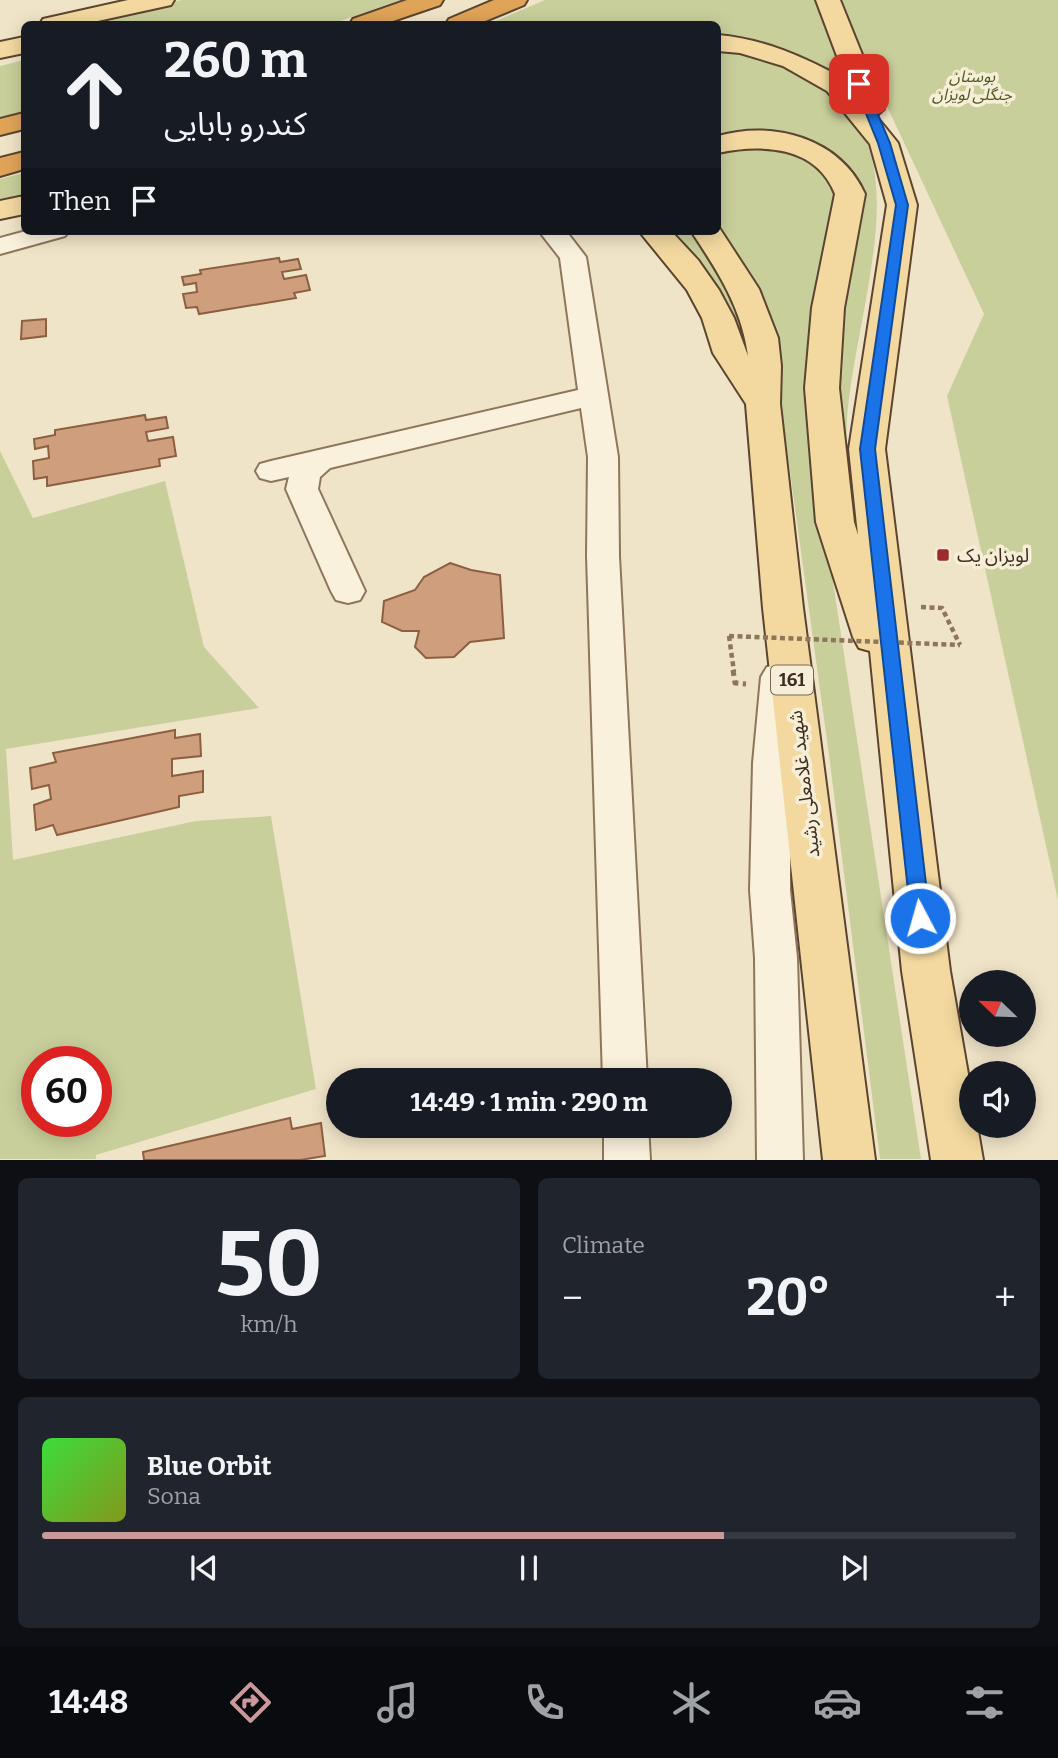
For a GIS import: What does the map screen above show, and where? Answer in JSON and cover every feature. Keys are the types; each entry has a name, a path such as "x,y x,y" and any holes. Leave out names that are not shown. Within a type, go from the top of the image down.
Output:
{"highway":[{"path":"371,21 431,0"},
{"path":"465,21 515,0"},
{"path":"0,127 21,122"},
{"path":"0,167 21,161"}],"main road":[{"path":"66,21 162,0"},
{"path":"828,0 884,143 902,205 867,449 926,971 957,1160"},
{"path":"0,36 21,32"},
{"path":"721,43 743,46 792,61 836,85 884,143"},
{"path":"0,50 21,46"},
{"path":"0,60 21,56"},
{"path":"721,145 749,140 790,144 827,160 842,173 848,183 849,194 824,342 825,439 835,522 897,708"},
{"path":"0,210 21,206"},
{"name":"شهید غلامعلی رشید","path":"658,235 687,267 703,290 718,318 729,353 762,404 783,608 849,1160"},
{"path":"709,235 738,278 751,307 765,353 762,404"}],"street":[{"path":"0,246 40,235"},
{"path":"555,235 573,257 603,457 603,556 624,1068"},
{"path":"271,471 593,396"},
{"path":"320,460 305,473 302,489 348,591"},
{"path":"780,1160 776,958 770,863 772,763 783,608"},
{"path":"626,1138 627,1160"}],"path":[{"path":"735,683 729,636 960,645 942,608"}],"green space":[{"path":"182,0 400,0 340,21 87,21"},
{"path":"545,0 815,0 843,76 852,87 751,44 721,39 721,21 496,21"},
{"name":"بوستان جنگلی لویزان","path":"842,0 1058,0 1058,900 947,396 984,314 864,57"},
{"path":"721,49 789,67 836,96 863,133 875,177 876,227 849,398 847,456 851,514 833,367 860,190 854,175 847,167 827,154 733,136 721,139"},
{"path":"21,61 21,114 0,119 0,66"},
{"path":"762,146 806,155 839,186 810,431 921,1159 880,1159 829,755 775,363 720,235 721,152"},
{"path":"21,174 21,200 0,205 0,179"},
{"path":"674,235 698,235 725,275 753,354 716,283"},
{"path":"0,451 33,518 165,481 204,647 259,708 6,749 13,860 196,821 271,816 316,1089 96,1155 96,1159 0,1159"}],"building":[{"path":"279,258 280,262 298,259 301,269 282,272 284,279 306,275 310,290 294,293 296,298 199,314 197,307 186,308 183,294 197,292 196,283 184,285 182,277 201,274 200,270"},
{"path":"46,319 46,336 21,339 22,321"},
{"path":"145,415 146,420 166,417 168,428 146,432 148,441 173,437 176,456 159,459 160,466 47,486 47,477 34,479 33,461 49,458 48,446 35,449 34,439 55,435 55,430"},
{"path":"450,563 500,575 504,638 470,642 454,657 426,658 415,647 419,631 402,631 382,622 384,601 415,590 424,577"},
{"path":"175,730 175,738 200,734 201,756 172,759 172,776 203,771 203,792 179,796 179,807 57,835 53,825 36,830 34,805 51,799 49,785 32,789 30,768 56,762 53,753"},
{"path":"290,1118 292,1129 321,1123 325,1156 300,1160 144,1160 143,1152"}],"place":[{"name":"لویزان یک","path":"943,555"}],"route":[{"path":"859,84 884,143 902,205 867,449 920,918"}]}
